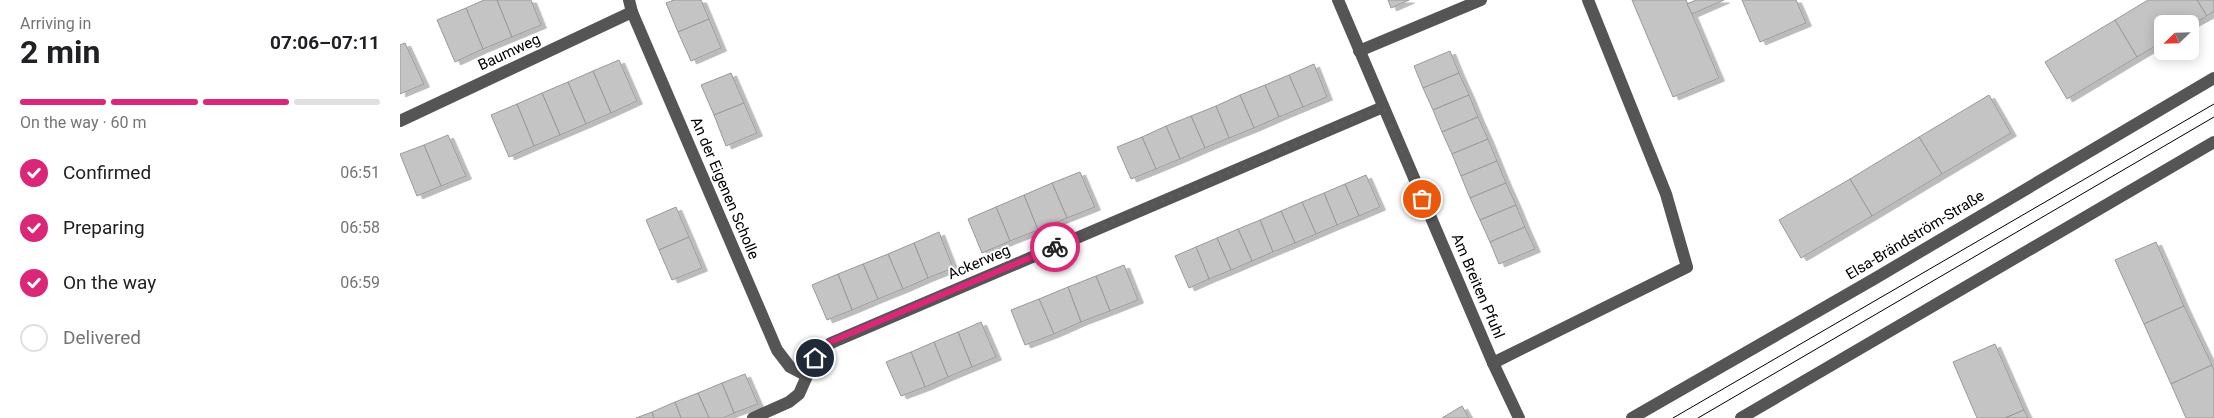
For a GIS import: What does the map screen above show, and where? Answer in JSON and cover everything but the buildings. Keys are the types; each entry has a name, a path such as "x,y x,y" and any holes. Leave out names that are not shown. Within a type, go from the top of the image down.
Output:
{"street":[{"name":"Am Breiten Pfuhl","path":"1338,0 1493,363 1519,418"},
{"path":"1360,51 1481,0"},
{"path":"1493,363 1687,267 1666,194 1588,0"},
{"name":"Baumweg","path":"400,121 631,6"},
{"name":"An der Eigenen Scholle","path":"631,6 777,350 790,367 807,376"},
{"name":"Elsa-Brändström-Straße","path":"1632,418 1874,279 2214,78"},
{"name":"Ackerweg","path":"753,418 789,402 800,394 815,358 830,342 1383,107"},
{"path":"1741,418 2214,142"}],"tram line":[{"path":"1673,418 2214,104"},
{"path":"1698,418 2214,117"}],"way so far":[{"path":"1055,247 1383,107 1422,199"}],"route":[{"path":"815,358 830,342 1055,247"}]}
